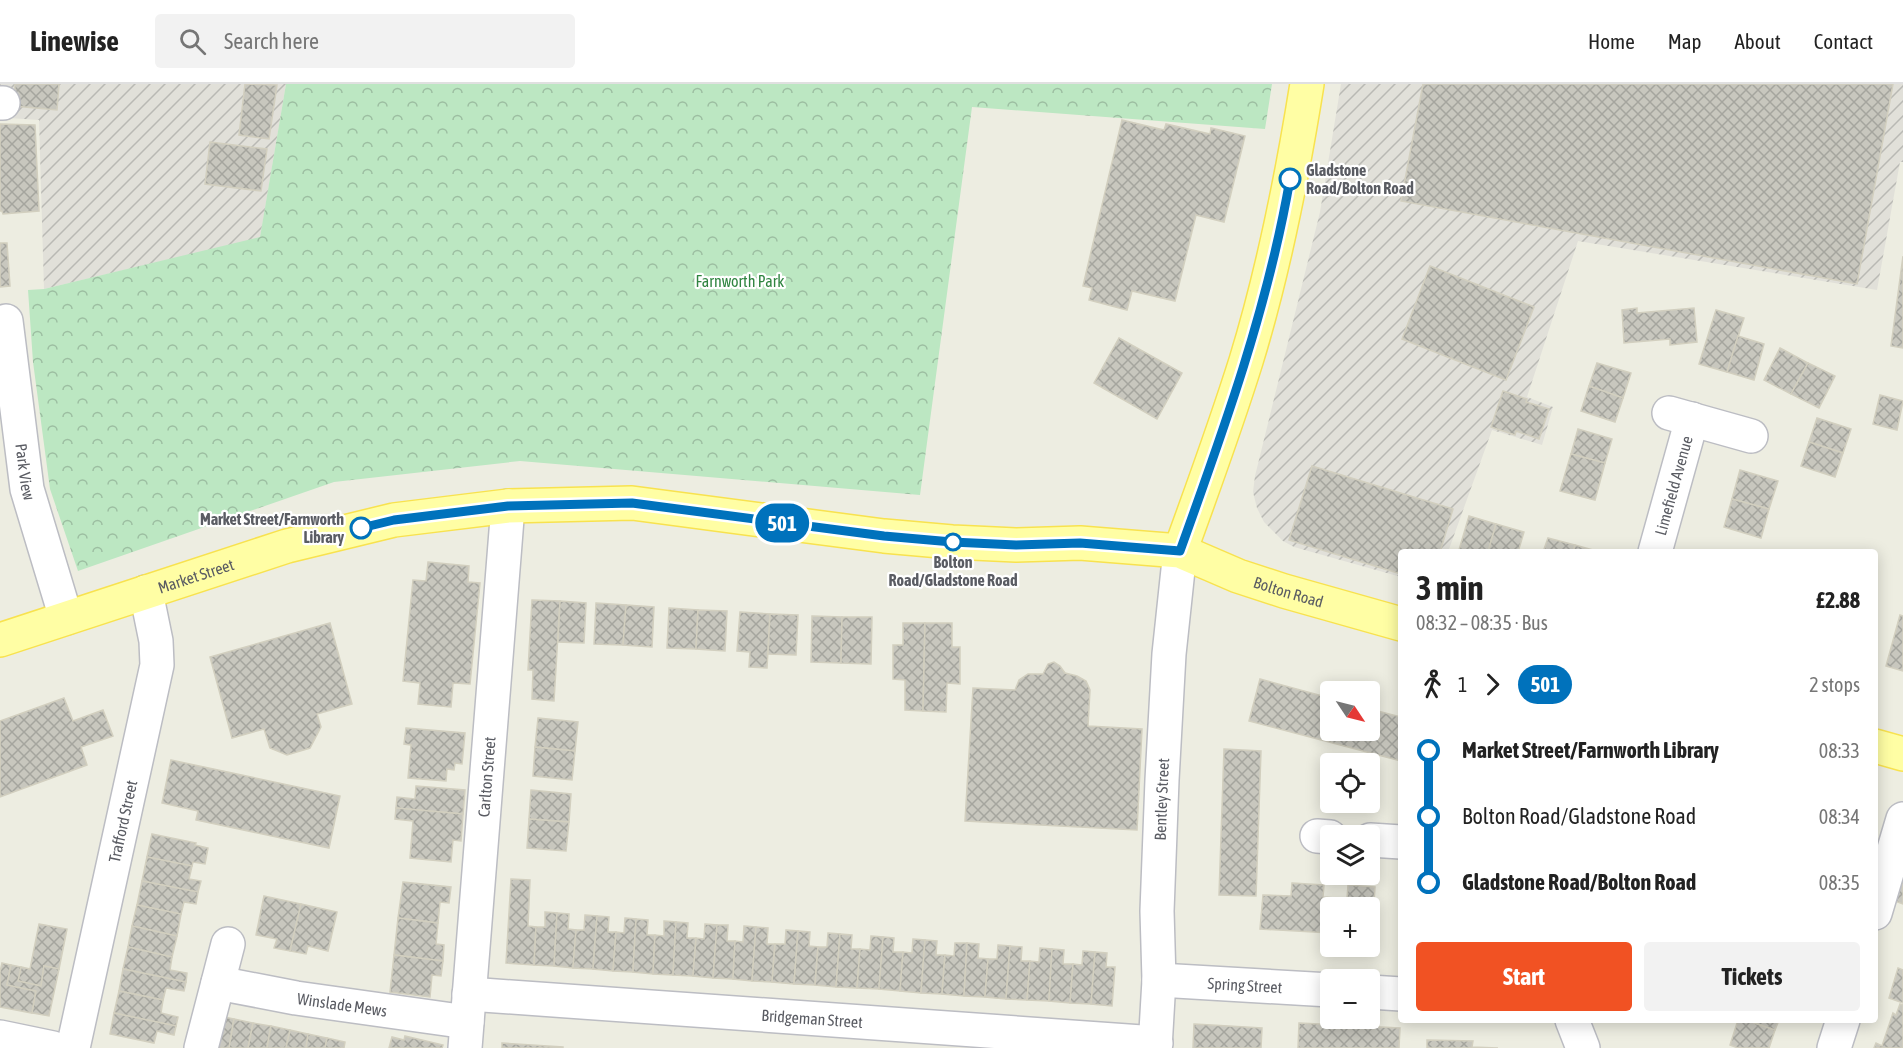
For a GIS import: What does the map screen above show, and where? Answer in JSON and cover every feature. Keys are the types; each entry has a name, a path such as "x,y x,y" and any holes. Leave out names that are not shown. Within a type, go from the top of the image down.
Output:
{"main road":[{"path":"1180,551 1236,390 1258,318 1283,221 1307,84"},
{"name":"Market Street","path":"0,640 287,546 394,520 508,506 632,503 884,536 952,542 1016,545 1080,543 1180,551"},
{"name":"Bolton Road","path":"1180,551 1238,576 1398,623"},
{"path":"1878,747 1903,754"}],"street":[{"name":"Park View","path":"6,321 27,489 66,618"},
{"name":"Limefield Avenue","path":"1655,549 1680,416 1751,436"},
{"name":"Carlton Street","path":"467,1021 508,506"},
{"name":"Bentley Street","path":"1155,1046 1159,980 1157,911 1162,780 1169,654 1180,551"},
{"name":"Trafford Street","path":"73,1048 157,665 156,641 146,592"},
{"path":"1878,903 1903,819"},
{"path":"1380,841 1398,842"},
{"path":"201,1048 228,944"},
{"name":"Spring Street","path":"1159,980 1320,989"},
{"name":"Winslade Mews","path":"218,983 296,998 467,1021"},
{"path":"1380,993 1398,994"},
{"name":"Bridgeman Street","path":"467,1021 1155,1046"},
{"path":"1573,1023 1582,1048"},
{"path":"1834,1048 1842,1023"},
{"path":"0,1037 54,1048"}],"shaded area":[{"path":"0,84 286,84 260,238 44,289 39,120 9,118 0,92"},
{"path":"1341,84 1903,84 1903,162 1900,162 1877,290 1578,241 1527,397 1553,407 1542,445 1492,430 1449,549 1398,549 1398,576 1294,547 1283,541 1264,522 1253,492 1320,212"}],"green space":[{"name":"Farnworth Park","path":"286,84 1272,84 1265,129 972,107 920,495 520,461 334,482 78,571 50,489 33,362 28,290 44,289 260,237"}],"building":[{"path":"15,84 59,84 57,110 14,106"},
{"path":"245,84 277,85 269,139 239,135"},
{"path":"1423,84 1893,84 1857,284 1401,201"},
{"path":"1122,120 1164,130 1166,124 1210,134 1211,128 1245,136 1224,222 1196,215 1175,301 1132,291 1127,310 1089,300 1092,288 1083,286"},
{"path":"0,124 35,125 39,211 3,214 0,211"},
{"path":"210,142 267,149 261,191 205,184"},
{"path":"0,243 7,243 10,286 0,287"},
{"path":"1903,256 1903,348 1891,346"},
{"path":"1430,266 1534,307 1506,380 1402,339"},
{"path":"1637,308 1637,313 1694,308 1697,342 1670,345 1670,339 1624,343 1622,310"},
{"path":"1716,310 1744,318 1727,372 1699,364"},
{"path":"1738,336 1764,344 1754,380 1727,372"},
{"path":"1119,338 1182,373 1157,419 1094,383"},
{"path":"1780,348 1808,363 1791,394 1764,380"},
{"path":"1597,363 1631,373 1623,398 1589,386"},
{"path":"1808,363 1835,376 1819,408 1791,394"},
{"path":"1589,386 1623,398 1615,422 1581,411"},
{"path":"1503,391 1527,399 1526,402 1549,409 1539,439 1516,431 1515,435 1491,427"},
{"path":"1880,395 1903,401 1897,430 1873,424"},
{"path":"1817,418 1851,429 1843,453 1809,442"},
{"path":"1578,429 1612,439 1605,463 1571,454"},
{"path":"1809,442 1843,453 1835,477 1801,466"},
{"path":"1571,454 1605,463 1595,500 1560,491"},
{"path":"1312,466 1453,509 1441,549 1398,549 1398,573 1289,540"},
{"path":"1740,470 1778,481 1769,509 1732,499"},
{"path":"1732,499 1769,509 1761,538 1724,527"},
{"path":"1469,516 1496,524 1489,549 1459,549"},
{"path":"1496,524 1524,532 1519,549 1489,549"},
{"path":"1548,538 1575,545 1574,549 1544,549"},
{"path":"1575,545 1589,549 1574,549"},
{"path":"428,562 469,566 468,582 480,583 470,684 453,683 451,707 418,704 420,683 403,681 413,580 426,581"},
{"path":"532,600 560,601 554,701 532,699 533,670 528,670"},
{"path":"560,601 586,603 584,643 558,642"},
{"path":"596,603 626,605 623,645 594,644"},
{"path":"626,605 654,607 652,647 623,645"},
{"path":"669,608 698,610 696,649 667,648"},
{"path":"698,610 727,611 725,651 696,649"},
{"path":"740,612 770,614 767,668 749,667 750,652 737,651"},
{"path":"770,614 798,615 796,655 768,654"},
{"path":"1900,615 1903,616 1903,671 1886,666"},
{"path":"812,616 842,617 841,663 811,662"},
{"path":"842,617 872,617 871,664 841,663"},
{"path":"330,623 352,704 317,714 321,727 310,748 287,755 270,748 264,729 232,738 210,657"},
{"path":"903,623 925,623 923,711 905,710 905,680 893,679 893,645 903,645"},
{"path":"925,623 952,623 952,647 960,647 960,684 947,683 946,712 923,711"},
{"path":"1054,662 1065,673 1086,681 1090,690 1088,726 1142,729 1137,830 965,821 973,688 1015,690 1019,680 1028,674 1043,674 1048,664"},
{"path":"1260,679 1320,695 1320,740 1249,721"},
{"path":"64,698 73,721 103,710 113,736 81,747 87,765 0,797 0,721"},
{"path":"1380,712 1398,716 1398,760 1380,755 1380,753 1371,753 1325,741 1380,741"},
{"path":"538,718 578,722 575,751 535,747"},
{"path":"406,728 465,733 462,764 455,763 454,770 447,769 446,781 408,778 411,745 404,744"},
{"path":"535,747 575,751 572,780 533,776"},
{"path":"1224,749 1261,751 1256,896 1219,895"},
{"path":"171,760 340,796 329,848 196,820 198,811 162,803"},
{"path":"416,786 465,790 463,814 396,808 397,797 415,799"},
{"path":"531,790 571,794 569,822 529,819"},
{"path":"396,808 463,814 461,841 453,840 451,862 410,858 413,821 395,819"},
{"path":"529,819 569,822 566,851 527,848"},
{"path":"152,834 196,843 195,845 208,848 205,864 193,862 192,866 147,857"},
{"path":"147,857 192,866 189,879 201,881 198,892 142,881"},
{"path":"1903,873 1903,904 1895,901"},
{"path":"511,879 530,880 528,926 536,927 534,965 506,963"},
{"path":"142,881 198,892 196,904 184,902 181,914 137,905"},
{"path":"403,882 451,887 449,903 440,902 438,923 398,918"},
{"path":"1292,883 1324,885 1323,897 1320,897 1320,932 1260,929 1263,895 1291,896"},
{"path":"1348,885 1375,887 1374,897 1347,897"},
{"path":"264,896 301,904 290,951 274,948 277,939 256,935"},
{"path":"301,904 337,912 328,951 308,946 306,954 290,951"},
{"path":"137,905 181,914 177,936 132,926"},
{"path":"545,912 557,913 554,966 534,965 536,927 545,927"},
{"path":"557,913 569,914 568,929 576,930 573,968 554,966"},
{"path":"585,915 597,916 593,969 573,968 576,930 584,930"},
{"path":"597,916 609,917 608,932 616,932 613,971 593,969"},
{"path":"398,918 438,923 436,944 444,945 443,961 394,955"},
{"path":"625,918 636,919 633,972 613,971 616,932 624,933"},
{"path":"636,919 648,920 647,935 655,935 653,974 633,972"},
{"path":"664,921 676,922 673,975 653,974 655,935 664,936"},
{"path":"676,922 688,923 687,938 696,938 693,976 673,975"},
{"path":"39,924 67,929 59,969 44,966 41,986 18,981 21,967 30,969"},
{"path":"705,924 717,925 713,978 693,976 696,938 704,939"},
{"path":"717,925 728,925 727,941 735,941 733,979 713,978"},
{"path":"132,926 177,936 172,957 128,947"},
{"path":"744,926 756,927 752,981 733,979 735,941 743,942"},
{"path":"756,927 768,928 767,944 775,944 772,982 752,981"},
{"path":"786,930 798,931 794,984 772,982 775,944 785,944"},
{"path":"798,931 810,932 809,946 818,947 815,985 794,984"},
{"path":"828,933 840,934 836,987 815,985 818,947 827,947"},
{"path":"840,934 852,935 851,949 860,949 857,988 836,987"},
{"path":"871,936 883,937 879,989 857,988 860,949 870,950"},
{"path":"883,937 894,938 893,952 903,952 900,991 879,989"},
{"path":"913,939 925,940 921,993 900,991 903,952 912,953"},
{"path":"925,940 937,941 936,955 945,955 942,994 921,993"},
{"path":"955,943 967,943 964,996 942,994 945,955 954,956"},
{"path":"967,943 979,944 978,958 988,959 985,997 964,996"},
{"path":"998,945 1010,946 1006,999 985,997 988,959 997,959"},
{"path":"1010,946 1022,947 1021,961 1030,961 1027,1000 1006,999"},
{"path":"128,947 172,957 170,970 187,973 186,982 123,969"},
{"path":"1040,948 1052,949 1049,1001 1027,1000 1030,961 1039,962"},
{"path":"1052,949 1064,950 1063,964 1073,964 1070,1003 1049,1001"},
{"path":"1083,951 1095,952 1091,1004 1070,1003 1073,964 1082,965"},
{"path":"1095,952 1107,953 1106,967 1115,967 1112,1006 1091,1004"},
{"path":"394,955 443,961 441,976 432,975 430,997 390,992"},
{"path":"2,963 11,965 7,985 36,991 32,1013 0,1007"},
{"path":"11,965 21,967 18,981 41,986 44,966 59,969 49,1016 32,1013 36,991 7,985"},
{"path":"1898,968 1903,970 1903,1003 1889,998"},
{"path":"123,969 186,982 184,991 166,988 163,1000 119,991"},
{"path":"119,991 163,1000 161,1013 178,1017 176,1026 114,1013"},
{"path":"1900,1004 1903,1005 1903,1048 1874,1048 1876,1043 1882,1046 1893,1013 1896,1015"},
{"path":"114,1013 176,1026 174,1035 157,1031 154,1043 110,1034"},
{"path":"216,1015 234,1019 229,1048 209,1048"},
{"path":"234,1019 253,1023 248,1048 229,1048"},
{"path":"253,1023 271,1026 267,1048 248,1048"},
{"path":"1299,1023 1320,1024 1320,1029 1400,1028 1399,1048 1298,1048"},
{"path":"1737,1023 1755,1023 1775,1030 1769,1048 1738,1048 1730,1045"},
{"path":"1755,1023 1778,1023 1775,1030"},
{"path":"1194,1024 1262,1028 1261,1048 1193,1048"},
{"path":"271,1026 290,1030 286,1048 267,1048"},
{"path":"290,1030 308,1034 306,1048 286,1048"},
{"path":"308,1034 327,1038 325,1048 306,1048"},
{"path":"405,1036 443,1045 442,1048 389,1048 392,1037 404,1040"},
{"path":"327,1038 345,1042 344,1048 325,1048"},
{"path":"1427,1040 1473,1041 1472,1047 1498,1048 1427,1048"},
{"path":"502,1043 563,1047 563,1048 502,1048"}],"bus line":[{"name":"501","path":"361,528 394,520 508,506 632,503 884,536 985,545 1080,543 1180,551 1246,362 1283,221 1290,179"}],"place":[{"name":"Gladstone Road/Bolton Road","path":"1290,179"},
{"name":"Market Street/Farnworth Library","path":"361,528"},
{"name":"Bolton Road/Gladstone Road","path":"953,542"}]}
